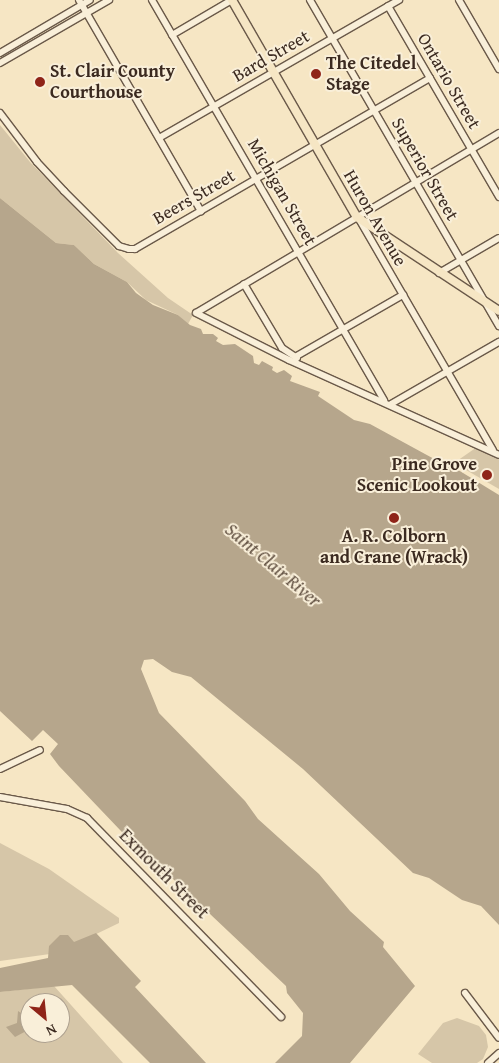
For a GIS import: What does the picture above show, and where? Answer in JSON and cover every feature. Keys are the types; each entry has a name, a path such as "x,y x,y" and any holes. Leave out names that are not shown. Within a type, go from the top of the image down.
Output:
{"main road":[{"name":"Huron Avenue","path":"232,0 357,217"},
{"path":"357,217 499,311"}],"street":[{"path":"0,53 81,2 90,0"},
{"path":"0,63 109,0"},
{"name":"Michigan Street","path":"152,0 384,401"},
{"path":"172,35 232,0"},
{"name":"Superior Street","path":"310,0 499,326"},
{"name":"Bard Street","path":"159,138 398,0"},
{"path":"459,0 499,69"},
{"path":"81,2 201,211"},
{"name":"Ontario Street","path":"388,6 499,197"},
{"name":"Beers Street","path":"0,113 37,162 64,191 120,246 128,249 201,211 430,78"},
{"path":"497,452 201,317 196,313 198,309 244,284 499,133"},
{"name":"Huron Avenue","path":"357,217 447,372 497,452"},
{"path":"439,273 499,238"},
{"path":"244,284 282,348 308,366"},
{"path":"295,356 402,295"},
{"path":"391,404 499,342"},
{"path":"0,769 40,750"},
{"name":"Exmouth Street","path":"0,797 67,809 87,818 281,1017"},
{"path":"465,993 499,1038"},
{"path":"488,1063 499,1053"}],"shaded area":[{"path":"0,125 30,162 118,253 168,298 193,315 188,324 178,315 146,300 127,282 94,264 74,245 56,243 0,198"},
{"path":"477,447 492,454 499,451 499,490 454,463"},
{"path":"0,843 49,869 119,918 119,923 57,953 0,961"},
{"path":"54,986 60,993 20,993 20,1043 70,1043 70,1004 123,1063 0,1063 0,992"},
{"path":"457,1018 479,1026 486,1035 488,1047 483,1059 477,1063 432,1063 418,1054 443,1023"}],"water":[{"name":"Saint Clair River","path":"0,198 56,243 74,245 94,264 127,282 136,293 153,305 178,315 190,325 201,329 203,334 213,334 218,338 216,341 223,345 235,344 253,356 254,363 259,365 262,361 273,367 272,370 277,373 284,370 292,376 290,381 320,392 318,396 354,420 370,424 447,466 454,463 499,490 499,925 481,906 462,900 429,878 413,873 303,769 191,677 172,672 153,659 144,660 141,669 159,713 245,801 258,819 319,874 350,911 384,942 383,947 415,986 350,1063 275,1063 302,1036 303,1013 287,993 286,986 173,879 161,873 59,766 50,754 58,744 43,730 32,741 0,711"},
{"path":"96,933 141,981 135,987 206,1063 150,1063 72,985 0,992 0,968 48,958 49,946 60,935 68,935 74,942"},
{"path":"18,1011 20,1012 20,1034 15,1037 6,1027 17,1023"}],"pier":[{"path":"454,463 499,489 499,495 450,465"}],"place":[{"name":"The Citedel Stage","path":"316,74"},
{"name":"St. Clair County Courthouse","path":"40,82"},
{"name":"Pine Grove Scenic Lookout","path":"487,475"},
{"name":"A. R. Colborn and Crane (Wrack)","path":"394,518"}]}
